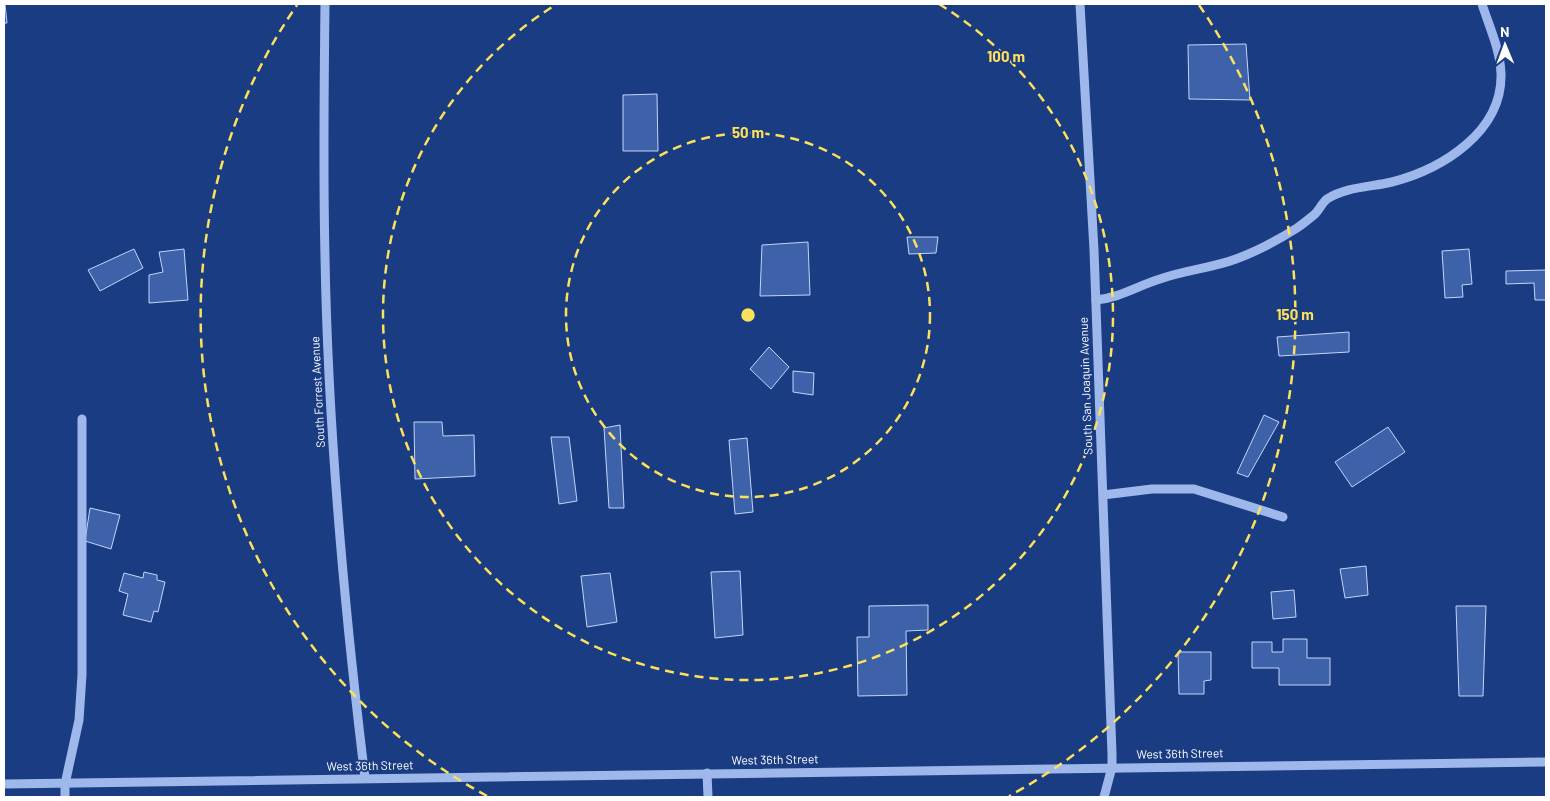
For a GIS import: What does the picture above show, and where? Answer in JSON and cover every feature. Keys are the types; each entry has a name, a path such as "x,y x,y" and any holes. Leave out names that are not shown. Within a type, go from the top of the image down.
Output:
{"street":[{"name":"South Forrest Avenue","path":"325,4 324,258 334,476 349,637 365,778"},
{"name":"South San Joaquin Avenue","path":"1080,4 1096,300 1112,768 1104,797"},
{"path":"1096,300 1123,295 1159,279 1236,259 1269,245 1316,213 1326,200 1344,191 1420,174 1438,165 1468,144 1488,119 1498,97 1500,84 1501,72 1495,44 1482,4"},
{"path":"65,797 65,784 79,720 82,675 82,418"},
{"path":"1103,494 1152,489 1194,488 1283,517"},
{"name":"West 36th Street","path":"4,784 1546,762"},
{"path":"707,773 708,797"}],"building":[{"path":"5,4 7,23 4,23"},
{"path":"1246,44 1250,100 1189,99 1188,45"},
{"path":"657,94 658,151 623,151 623,95"},
{"path":"907,237 938,237 936,253 909,254"},
{"path":"808,242 810,295 760,296 762,245"},
{"path":"134,249 143,268 100,291 88,270"},
{"path":"184,249 188,300 149,303 149,275 163,272 159,252"},
{"path":"1469,249 1472,284 1462,285 1463,297 1445,298 1442,251"},
{"path":"1546,270 1546,300 1535,300 1534,283 1506,284 1506,271"},
{"path":"1349,332 1349,352 1279,356 1277,337"},
{"path":"769,347 789,367 771,389 750,369"},
{"path":"793,371 814,373 813,395 793,392"},
{"path":"1264,415 1279,422 1248,477 1237,473"},
{"path":"414,422 442,422 443,436 474,435 475,476 415,479"},
{"path":"620,425 624,508 609,508 604,428"},
{"path":"1388,427 1405,452 1352,487 1335,462"},
{"path":"551,437 569,437 577,501 559,504"},
{"path":"747,438 753,512 735,514 729,440"},
{"path":"90,508 120,515 111,549 85,541"},
{"path":"1366,566 1368,595 1345,598 1340,569"},
{"path":"740,571 743,635 715,638 711,572"},
{"path":"144,572 157,575 157,580 165,582 158,612 154,611 151,622 123,615 128,594 119,591 124,573 143,578"},
{"path":"610,573 617,622 587,627 581,576"},
{"path":"1294,590 1296,617 1273,619 1271,592"},
{"path":"928,605 928,630 906,631 907,695 858,696 857,637 869,637 869,606"},
{"path":"1456,606 1486,606 1483,696 1459,696"},
{"path":"1283,639 1307,639 1307,658 1330,658 1330,685 1279,685 1279,668 1252,668 1252,642 1272,642 1272,652 1283,652"},
{"path":"1178,652 1211,652 1211,680 1204,681 1204,694 1179,694"}]}
